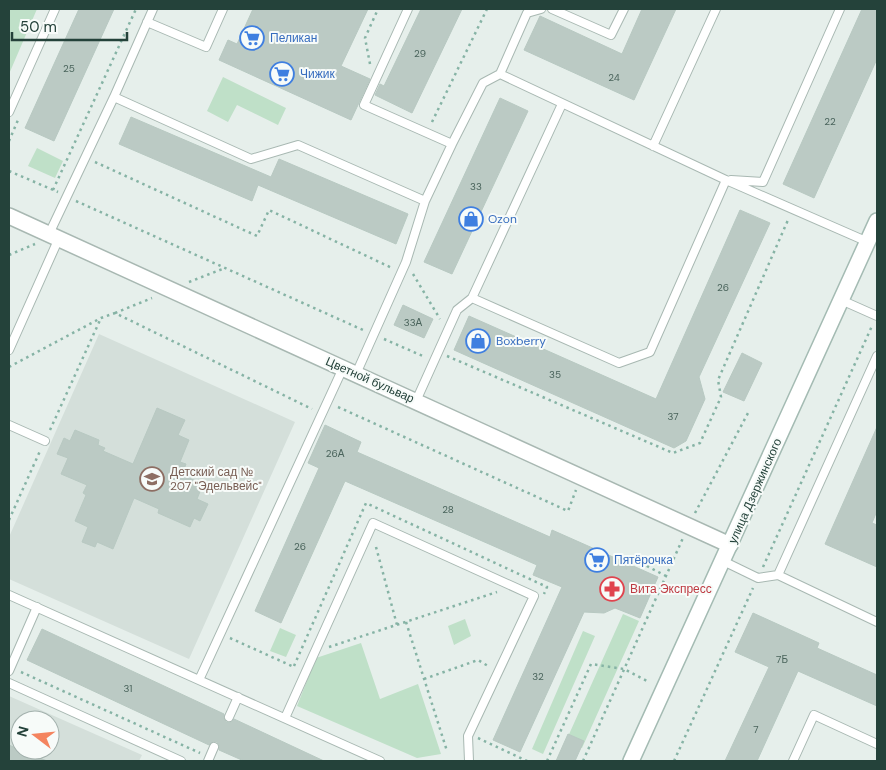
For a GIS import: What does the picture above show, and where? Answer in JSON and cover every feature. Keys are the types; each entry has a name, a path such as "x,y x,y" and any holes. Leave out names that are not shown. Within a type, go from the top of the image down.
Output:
{"street":[{"name":"Цветной бульвар","path":"9,216 730,545"},
{"name":"улица Дзержинского","path":"631,761 877,221"}],"lane":[{"path":"9,112 55,9"},
{"path":"9,350 66,196 114,97 153,9"},
{"path":"147,22 206,48 222,9"},
{"path":"408,9 364,105 452,144"},
{"path":"199,680 328,402 374,335 406,262 425,201 483,83 500,74 527,13 541,9"},
{"path":"552,9 612,35 624,9"},
{"path":"653,146 716,9"},
{"path":"726,180 764,182 840,9"},
{"path":"500,74 726,180 868,242"},
{"path":"114,97 251,159 298,145 425,201"},
{"path":"416,401 457,310 472,298 562,104"},
{"path":"472,298 619,363 650,352 726,180"},
{"path":"841,300 877,316"},
{"path":"778,575 877,356"},
{"path":"9,425 45,441"},
{"path":"285,718 373,523 534,596 468,736 469,761"},
{"path":"722,561 758,578 778,575 877,622"},
{"path":"9,595 380,761"},
{"path":"10,669 37,607"},
{"path":"9,683 181,761"},
{"path":"229,716 238,697"},
{"path":"793,761 814,715 877,744"},
{"path":"208,759 214,747"}],"path":[{"path":"53,190 136,9"},
{"path":"374,83 365,38 378,9"},
{"path":"427,133 487,9"},
{"path":"85,157 257,236 269,210 396,270"},
{"path":"9,171 434,361"},
{"path":"438,352 673,453 700,443 722,397 718,380 793,209"},
{"path":"9,255 42,242 51,234"},
{"path":"406,262 447,330"},
{"path":"9,367 101,318 115,313 322,414"},
{"path":"674,761 877,316"},
{"path":"9,520 101,318"},
{"path":"328,402 568,511 582,477"},
{"path":"583,761 689,526 748,413"},
{"path":"290,675 366,503 532,580 547,588 543,596"},
{"path":"365,508 397,625"},
{"path":"641,562 666,576"},
{"path":"298,658 532,580"},
{"path":"406,622 447,751"},
{"path":"220,634 306,672"},
{"path":"424,678 478,660 498,671"},
{"path":"547,761 591,664 624,669 647,680"},
{"path":"10,669 208,759"},
{"path":"480,739 526,761"}],"shaded area":[{"name":"Детский сад № 207 \"Эдельвейс\"","path":"99,334 295,422 189,659 9,579 9,537"},
{"path":"9,696 41,710 10,710 10,760 60,760 60,719 142,755 139,761 9,761"}],"green space":[{"path":"9,9 37,9 9,74"},
{"path":"223,77 286,108 278,125 237,105 228,122 207,111"},
{"path":"37,148 63,161 55,178 28,166"},
{"path":"623,614 639,621 582,748 566,741"},
{"path":"465,619 471,636 454,645 448,626"},
{"path":"280,628 296,635 286,657 270,651"},
{"path":"583,631 595,636 543,754 532,749"},
{"path":"361,643 380,699 418,684 441,754 417,758 297,706 316,658"}],"building":[{"path":"79,9 114,9 54,141 25,128"},
{"path":"253,9 368,9 341,66 370,79 351,120 219,60 228,40 237,44"},
{"path":"421,9 462,9 412,113 375,95 380,84 384,86"},
{"path":"642,9 676,9 634,100 524,50 540,16 622,54"},
{"path":"862,9 877,9 877,59 814,198 783,184"},
{"path":"500,98 528,111 452,274 424,262"},
{"path":"131,117 271,177 279,159 408,214 396,244 258,185 252,201 119,144"},
{"path":"740,210 770,223 699,377 705,399 686,441 674,448 454,350 469,316 656,399"},
{"path":"403,305 433,319 424,338 394,325"},
{"path":"742,353 762,363 744,401 723,392"},
{"path":"157,408 185,420 178,435 189,440 180,462 186,464 182,475 203,484 197,499 208,504 200,521 194,518 190,527 158,513 159,509 134,498 113,549 97,542 95,547 82,542 88,527 75,521 86,495 83,493 87,485 61,474 68,458 57,454 64,438 70,441 75,430 99,440 98,445 105,448 103,451 133,464"},
{"path":"325,425 361,442 357,452 550,537 552,530 658,577 640,618 615,608 604,613 584,612 520,752 493,740 562,587 533,575 537,565 345,481 281,623 255,611 319,468 308,463"},
{"path":"877,427 877,511 872,523 877,525 877,567 825,544"},
{"path":"753,613 819,643 817,648 877,675 877,706 798,671 757,761 725,761 769,667 735,652"},
{"path":"42,629 224,714 226,722 234,719 324,761 244,761 219,750 217,742 209,745 27,660"},
{"path":"568,734 584,741 575,761 556,761"},
{"path":"9,745 10,760 47,761 9,761"}],"place":[{"name":"Пеликан","path":"252,38"},
{"name":"Чижик","path":"282,74"},
{"name":"Ozon","path":"471,219"},
{"name":"Boxberry","path":"478,341"},
{"name":"Детский сад № 207 \"Эдельвейс\"","path":"152,479"},
{"name":"Пятёрочка","path":"597,560"},
{"name":"Вита Экспресс","path":"612,589"}]}
